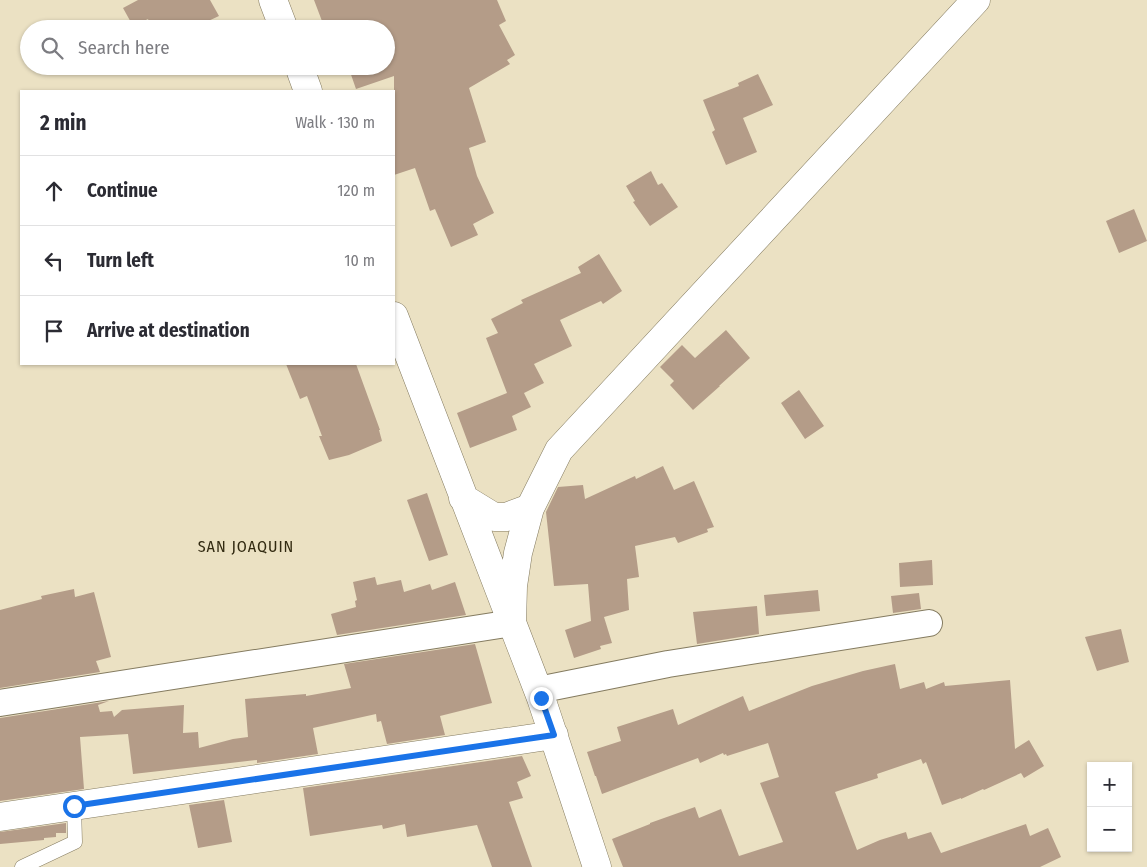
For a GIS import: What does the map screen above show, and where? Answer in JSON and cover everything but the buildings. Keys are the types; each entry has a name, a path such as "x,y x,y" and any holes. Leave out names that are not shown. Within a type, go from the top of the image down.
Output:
{"street":[{"path":"273,0 281,20"},
{"path":"512,623 518,554 530,508 559,450 976,0"},
{"path":"302,75 308,90"},
{"path":"395,319 538,690 597,867"},
{"path":"463,498 494,517 506,517 530,508"},
{"path":"0,703 512,623"},
{"path":"538,690 668,664 928,623"},
{"path":"0,817 554,735"}],"lane":[{"path":"22,867 75,842 74,806"}],"district":[{"name":"SAN JOAQUIN","path":"246,546"}],"route":[{"path":"74,806 554,735 541,698"}]}
